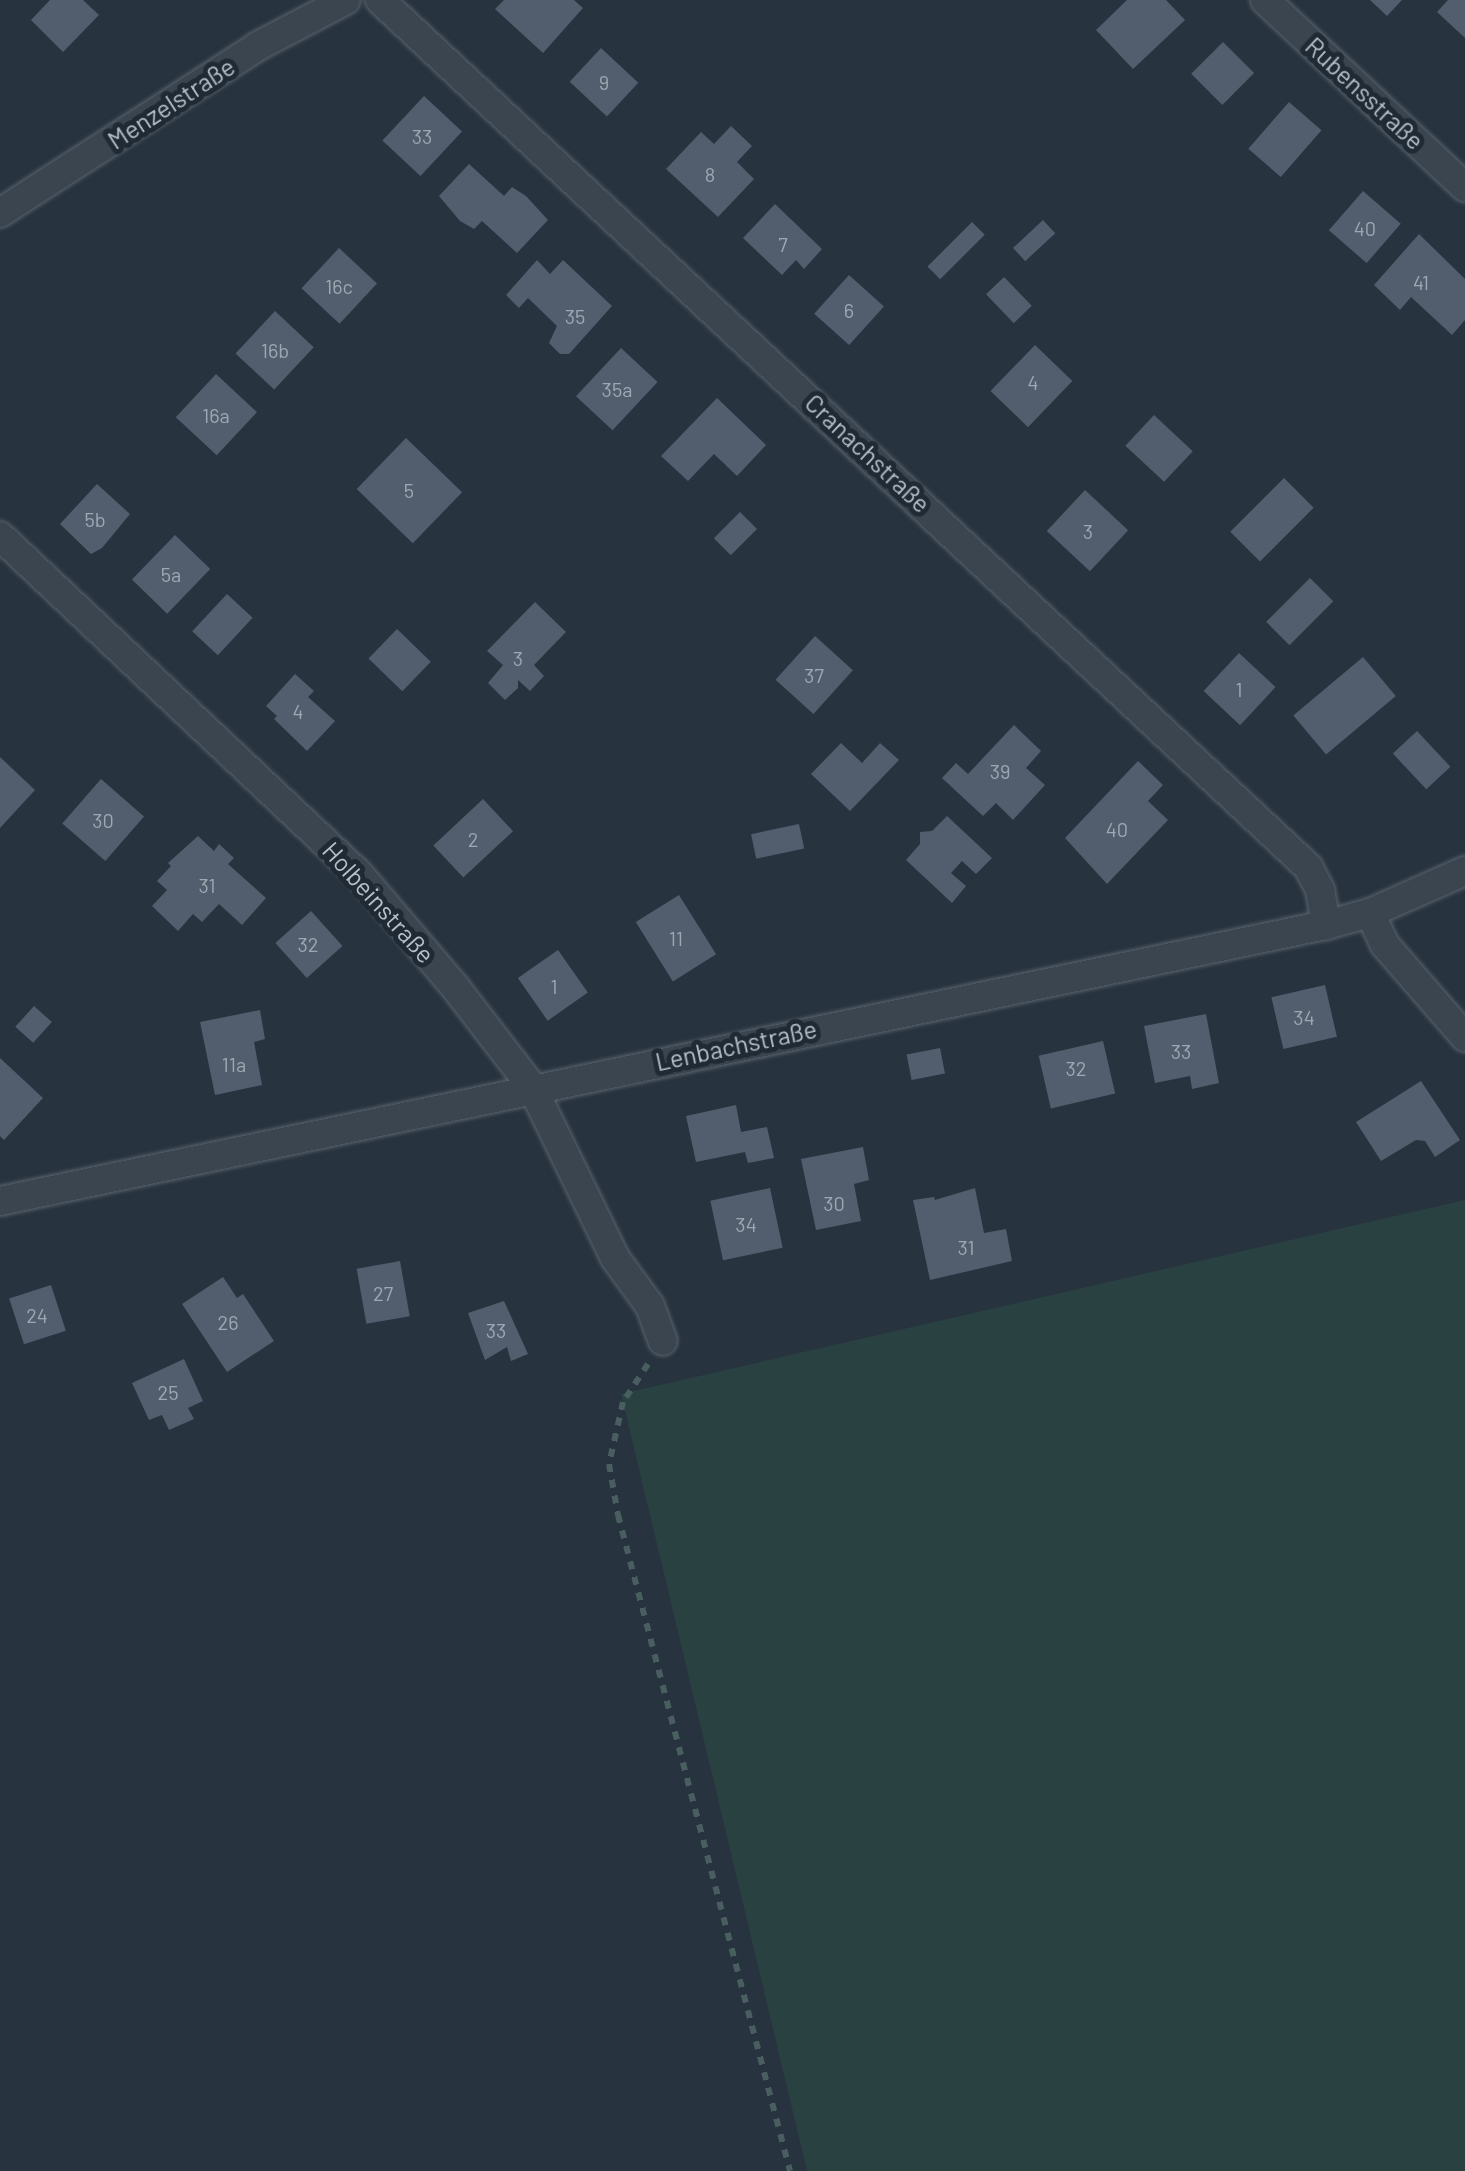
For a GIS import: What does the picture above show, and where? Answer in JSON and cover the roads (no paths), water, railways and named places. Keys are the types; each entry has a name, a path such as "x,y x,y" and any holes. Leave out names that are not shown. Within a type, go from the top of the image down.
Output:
{"street":[{"name":"Menzelstraße","path":"0,213 258,46 346,0"},
{"name":"Cranachstraße","path":"380,0 1308,867 1320,890 1326,925"},
{"name":"Rubensstraße","path":"1265,0 1465,186"},
{"name":"Holbeinstraße","path":"0,536 358,872 455,987 532,1087 615,1258 650,1306 663,1340"},
{"name":"Lenbachstraße","path":"0,1201 532,1087 1326,925 1370,913 1465,871"},
{"path":"1370,913 1385,945 1465,1037"}]}
